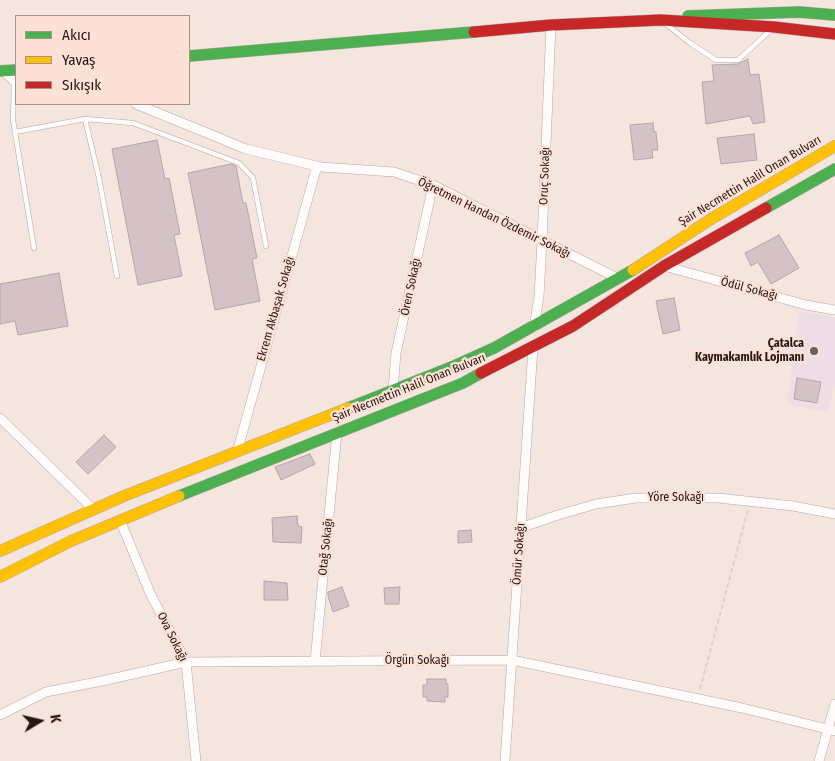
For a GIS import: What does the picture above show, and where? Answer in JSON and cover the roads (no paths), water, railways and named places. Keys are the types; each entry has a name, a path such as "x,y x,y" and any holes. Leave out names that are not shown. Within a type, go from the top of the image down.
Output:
{"main road":[{"path":"661,20 680,16 755,12 799,12 835,15"},
{"path":"190,56 551,25 661,20 774,27 835,34"},
{"path":"2,71 15,70"},
{"name":"Şair Necmettin Halil Onan Bulvarı","path":"0,551 93,509 454,366 494,348 620,279 712,219 835,146"},
{"name":"Şair Necmettin Halil Onan Bulvarı","path":"0,578 72,541 120,520 463,383 573,326 664,266 835,169"}],"street":[{"name":"Oruç Sokağı","path":"534,327 542,240 551,25"},
{"path":"2,71 15,83"},
{"name":"Öğretmen Handan Özdemir Sokağı","path":"138,105 246,149 316,166 394,172 433,185 620,279"},
{"name":"Ekrem Akbaşak Sokağı","path":"237,452 316,166"},
{"name":"Ören Sokağı","path":"393,390 396,353 433,185"},
{"name":"Ödül Sokağı","path":"664,266 806,305 835,310"},
{"name":"Ömür Sokağı","path":"505,761 533,348"},
{"path":"0,418 93,509"},
{"name":"Otağ Sokağı","path":"315,662 337,432"},
{"name":"Yöre Sokağı","path":"520,528 596,504 636,498 678,497 750,501 793,506 835,514"},
{"name":"Ova Sokağı","path":"120,520 150,594 186,662 196,761"},
{"name":"Örgün Sokağı","path":"0,715 46,692 186,662 512,660 742,708 831,730"},
{"path":"819,761 831,730 835,704"}],"lane":[{"path":"661,20 690,43 716,60 738,60 774,27"},
{"path":"15,83 15,132 34,248"},
{"path":"15,132 85,119 133,123 239,163 254,178 266,246"},
{"path":"85,119 99,178 118,276"}],"place":[{"name":"Çatalca Kaymakamlık Lojmanı","path":"814,351"}]}
